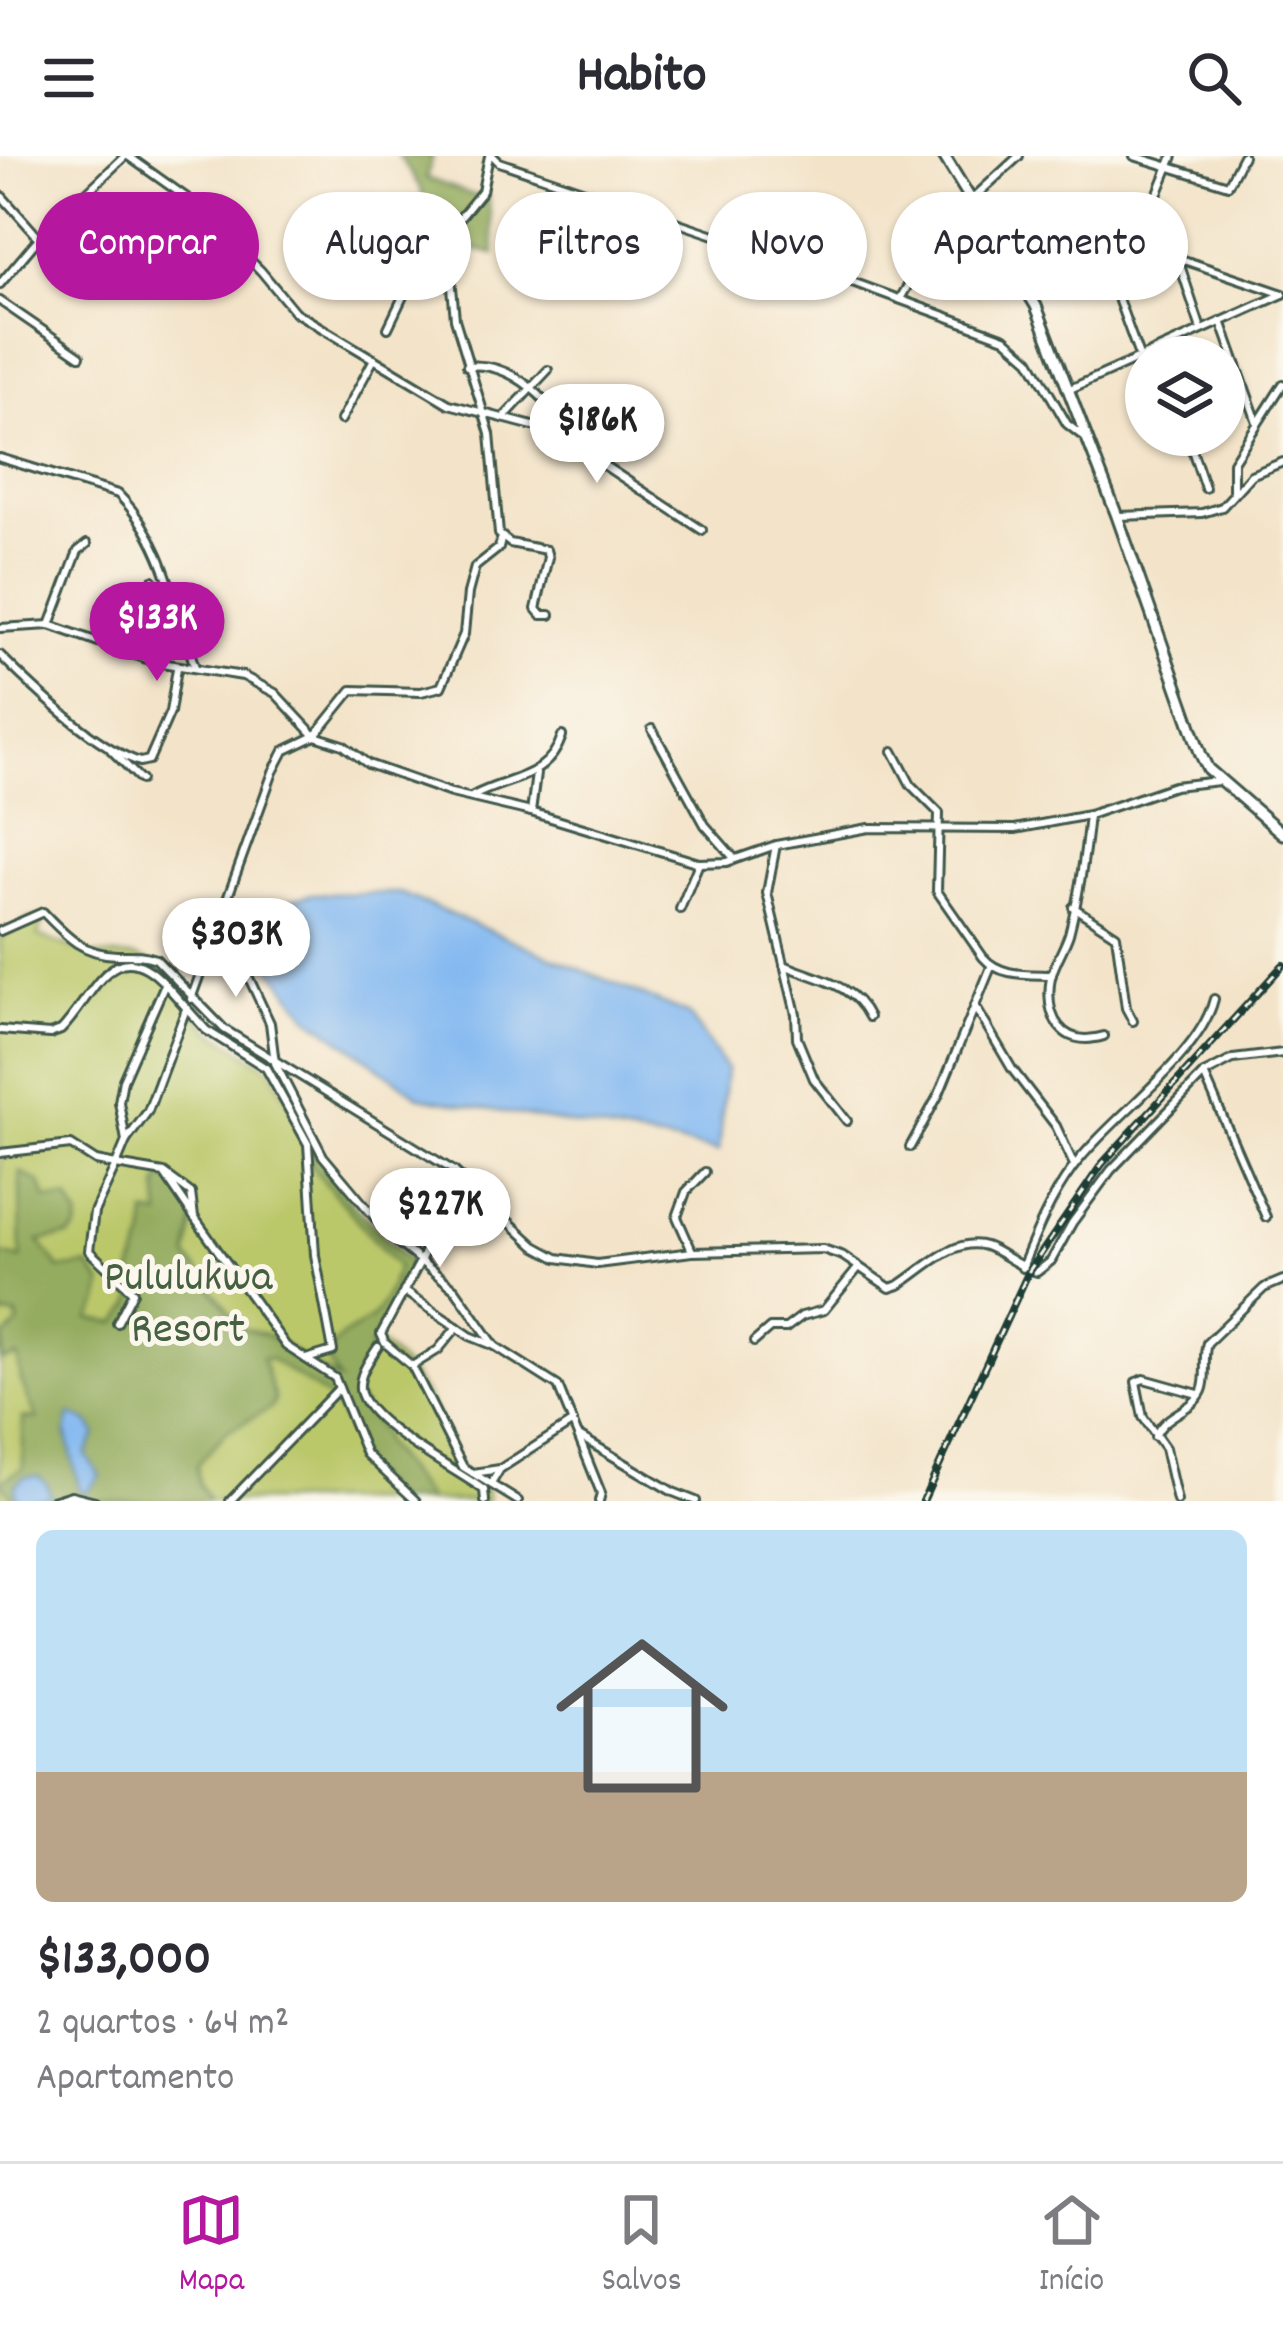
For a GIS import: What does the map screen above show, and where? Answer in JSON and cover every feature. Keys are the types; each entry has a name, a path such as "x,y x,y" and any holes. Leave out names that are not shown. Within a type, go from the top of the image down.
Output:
{"street":[{"path":"88,192 127,156 187,198 295,312 449,404 551,431 702,530"},
{"path":"471,205 482,191 491,156 565,187 891,296"},
{"path":"944,156 968,192"},
{"path":"983,192 1018,156"},
{"path":"1134,156 1228,185 1243,156"},
{"path":"1158,192 1172,156"},
{"path":"0,194 36,235"},
{"path":"0,284 36,242"},
{"path":"1188,262 1283,294"},
{"path":"1188,289 1201,329"},
{"path":"1188,336 1283,294"},
{"path":"388,328 402,300"},
{"path":"191,999 284,751 314,736 352,690 421,692 441,687 464,634 475,567 496,551 501,540 490,434 467,366 453,300"},
{"path":"903,300 1019,347 1067,424 1089,440"},
{"path":"1033,300 1089,440 1201,755 1208,769 1283,834"},
{"path":"1119,300 1132,336"},
{"path":"0,302 80,356"},
{"path":"1221,321 1257,422"},
{"path":"341,420 374,359"},
{"path":"1070,389 1125,363"},
{"path":"467,366 482,364 528,387 552,406 572,443"},
{"path":"505,416 548,370"},
{"path":"1231,499 1236,482 1233,462 1283,383"},
{"path":"1194,456 1205,488"},
{"path":"0,458 118,494 132,508 164,564 195,667"},
{"path":"1117,516 1222,508 1251,475 1283,462"},
{"path":"501,540 546,550 536,609 550,615"},
{"path":"50,625 79,551 87,544"},
{"path":"117,649 153,580"},
{"path":"0,628 50,625 177,666 260,682 314,736 343,745 368,764 408,780 699,862 869,828 1015,829 1089,815 1174,786 1222,781"},
{"path":"0,655 41,695 131,759 149,760 166,725 177,666"},
{"path":"652,729 705,826 734,858"},
{"path":"470,798 536,773 558,749 562,736"},
{"path":"105,743 140,780"},
{"path":"893,751 911,785 939,813 937,892 991,967 1007,973 1052,975"},
{"path":"531,812 536,773"},
{"path":"1089,815 1085,859 1068,936 1052,975 1049,1002 1053,1023 1064,1034 1076,1039 1103,1036"},
{"path":"776,844 766,893 804,1059 828,1100 847,1120"},
{"path":"680,909 699,862"},
{"path":"1073,907 1116,935 1126,1008 1133,1021"},
{"path":"0,932 43,912 75,944 96,952 156,959 224,1029 454,1171 535,1246 557,1258 597,1264 692,1252 823,1249 895,1287 958,1246 972,1244 987,1246 1022,1268 1043,1270 1111,1170 1204,1074 1232,1059 1283,1053"},
{"path":"217,930 242,963 270,1023 275,1063 322,1156 392,1238 454,1289 495,1346"},
{"path":"0,1030 50,1034 61,1030 106,970 124,962 145,968 206,1030 266,1068 308,1144 314,1255 333,1351 306,1359"},
{"path":"784,965 850,990 869,1017"},
{"path":"910,1148 939,1094 991,967"},
{"path":"126,1141 119,1102 123,1080 165,984"},
{"path":"1022,1268 1047,1208 1074,1166 1181,1052 1209,1015 1214,999"},
{"path":"975,1006 1012,1069 1056,1126 1074,1166"},
{"path":"117,1322 133,1292 89,1251 94,1212 126,1141 148,1111 186,1009"},
{"path":"1204,1074 1266,1217"},
{"path":"0,1154 71,1145 96,1161 164,1173 191,1192 194,1217 237,1282 262,1308 286,1346 335,1378 366,1454 416,1501"},
{"path":"454,1171 421,1260 381,1334 412,1366 463,1467 518,1501"},
{"path":"692,1252 676,1216 686,1192 705,1172"},
{"path":"754,1342 770,1328 786,1328 802,1316 824,1310 859,1267"},
{"path":"1155,1437 1163,1422 1191,1405 1203,1388 1207,1343 1264,1288 1283,1280"},
{"path":"404,1291 558,1386 601,1493 599,1501"},
{"path":"412,1366 438,1350 457,1327"},
{"path":"378,1347 362,1377 360,1389 367,1406 407,1439 478,1485 485,1501"},
{"path":"1177,1501 1165,1448 1143,1417 1136,1382 1144,1379 1198,1394"},
{"path":"230,1501 340,1388"},
{"path":"471,1473 500,1469 573,1422"},
{"path":"578,1436 696,1501"},
{"path":"491,1484 500,1469"},
{"path":"52,1501 70,1495 95,1501"}],"green space":[{"path":"399,156 433,156 426,178 465,192 422,192"},
{"path":"471,194 488,196 495,254 471,249"},
{"name":"Pululukwa Resort","path":"44,917 38,936 92,955 136,957 155,964 210,1030 270,1068 324,1168 362,1215 411,1263 374,1340 416,1381 445,1433 458,1470 485,1487 487,1501 0,1501 0,939 29,919"},
{"path":"312,1148 349,1200 411,1263 374,1339 355,1395 384,1444 429,1501 395,1501 361,1466 352,1436 333,1401 271,1359 262,1358 275,1400 271,1408 227,1431 197,1465 199,1483 209,1501 14,1501 1,1481 23,1468 23,1418 37,1419 21,1381 18,1357 2,1361 5,1337 18,1325 17,1316 0,1315 0,1254 21,1259 20,1172 40,1183 47,1199 68,1199 79,1217 70,1236 39,1241 60,1269 88,1265 102,1284 100,1302 90,1319 117,1323 131,1305 136,1289 130,1278 145,1235 146,1214 161,1216 158,1186 163,1176 188,1191 194,1217 188,1257 242,1329 267,1335 338,1380 327,1359 330,1351 339,1339 374,1316 398,1267 310,1165"}],"water":[{"path":"400,893 689,1015 726,1069 719,1151 420,1097 308,1016 247,936 249,913 312,894"},
{"path":"70,1414 88,1422 96,1434 86,1455 100,1476 88,1491 80,1491 66,1432"},
{"path":"38,1476 51,1497 19,1500 15,1485 24,1477"}],"railway":[{"path":"923,1501 1029,1271 1102,1164 1283,965"}]}
